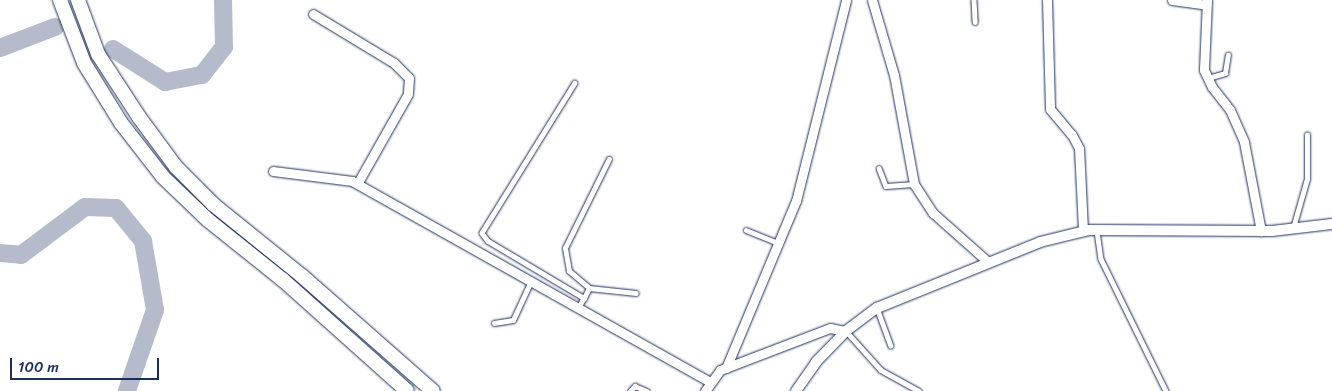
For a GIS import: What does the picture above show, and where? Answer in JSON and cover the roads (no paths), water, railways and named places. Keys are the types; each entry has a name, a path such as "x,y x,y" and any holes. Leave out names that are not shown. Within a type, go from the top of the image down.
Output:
{"highway":[{"path":"60,0 84,62 122,123 163,176 208,220 283,280 408,391"},
{"path":"78,0 107,69 176,167 214,205 302,276 433,391"}],"street":[{"path":"726,368 779,243 802,182 846,0"},
{"path":"872,0 894,75 914,184 933,213 988,262"},
{"path":"1047,0 1050,109 1072,135 1079,148 1083,231"},
{"path":"1172,0 1207,3 1204,70 1207,79 1230,110 1244,142 1261,231"},
{"path":"313,14 394,63 409,78 408,94 357,184"},
{"path":"272,171 344,179 357,184 710,382"},
{"path":"796,391 816,362 846,331 877,308 1040,242 1083,231 1261,231 1332,224"},
{"path":"705,391 710,382 726,368 830,328 846,331"}],"lane":[{"path":"974,0 975,22"},
{"path":"1207,79 1224,73 1228,55"},
{"path":"574,83 482,233 488,241 584,298"},
{"path":"1293,228 1307,179 1307,135"},
{"path":"609,159 565,248 569,271 589,288 636,293"},
{"path":"879,168 886,186 914,184"},
{"path":"746,230 779,243"},
{"path":"1097,231 1101,259 1166,391"},
{"path":"494,323 513,320 531,281"},
{"path":"579,308 589,288"},
{"path":"877,308 891,346"},
{"path":"846,331 881,370 918,391"},
{"path":"630,391 635,386 647,391"}],"waterway":[{"path":"113,49 165,82 202,75 224,47 223,0"},
{"path":"0,48 55,27"},
{"path":"0,253 21,255 85,207 116,208 143,241 155,310 127,391"}]}
